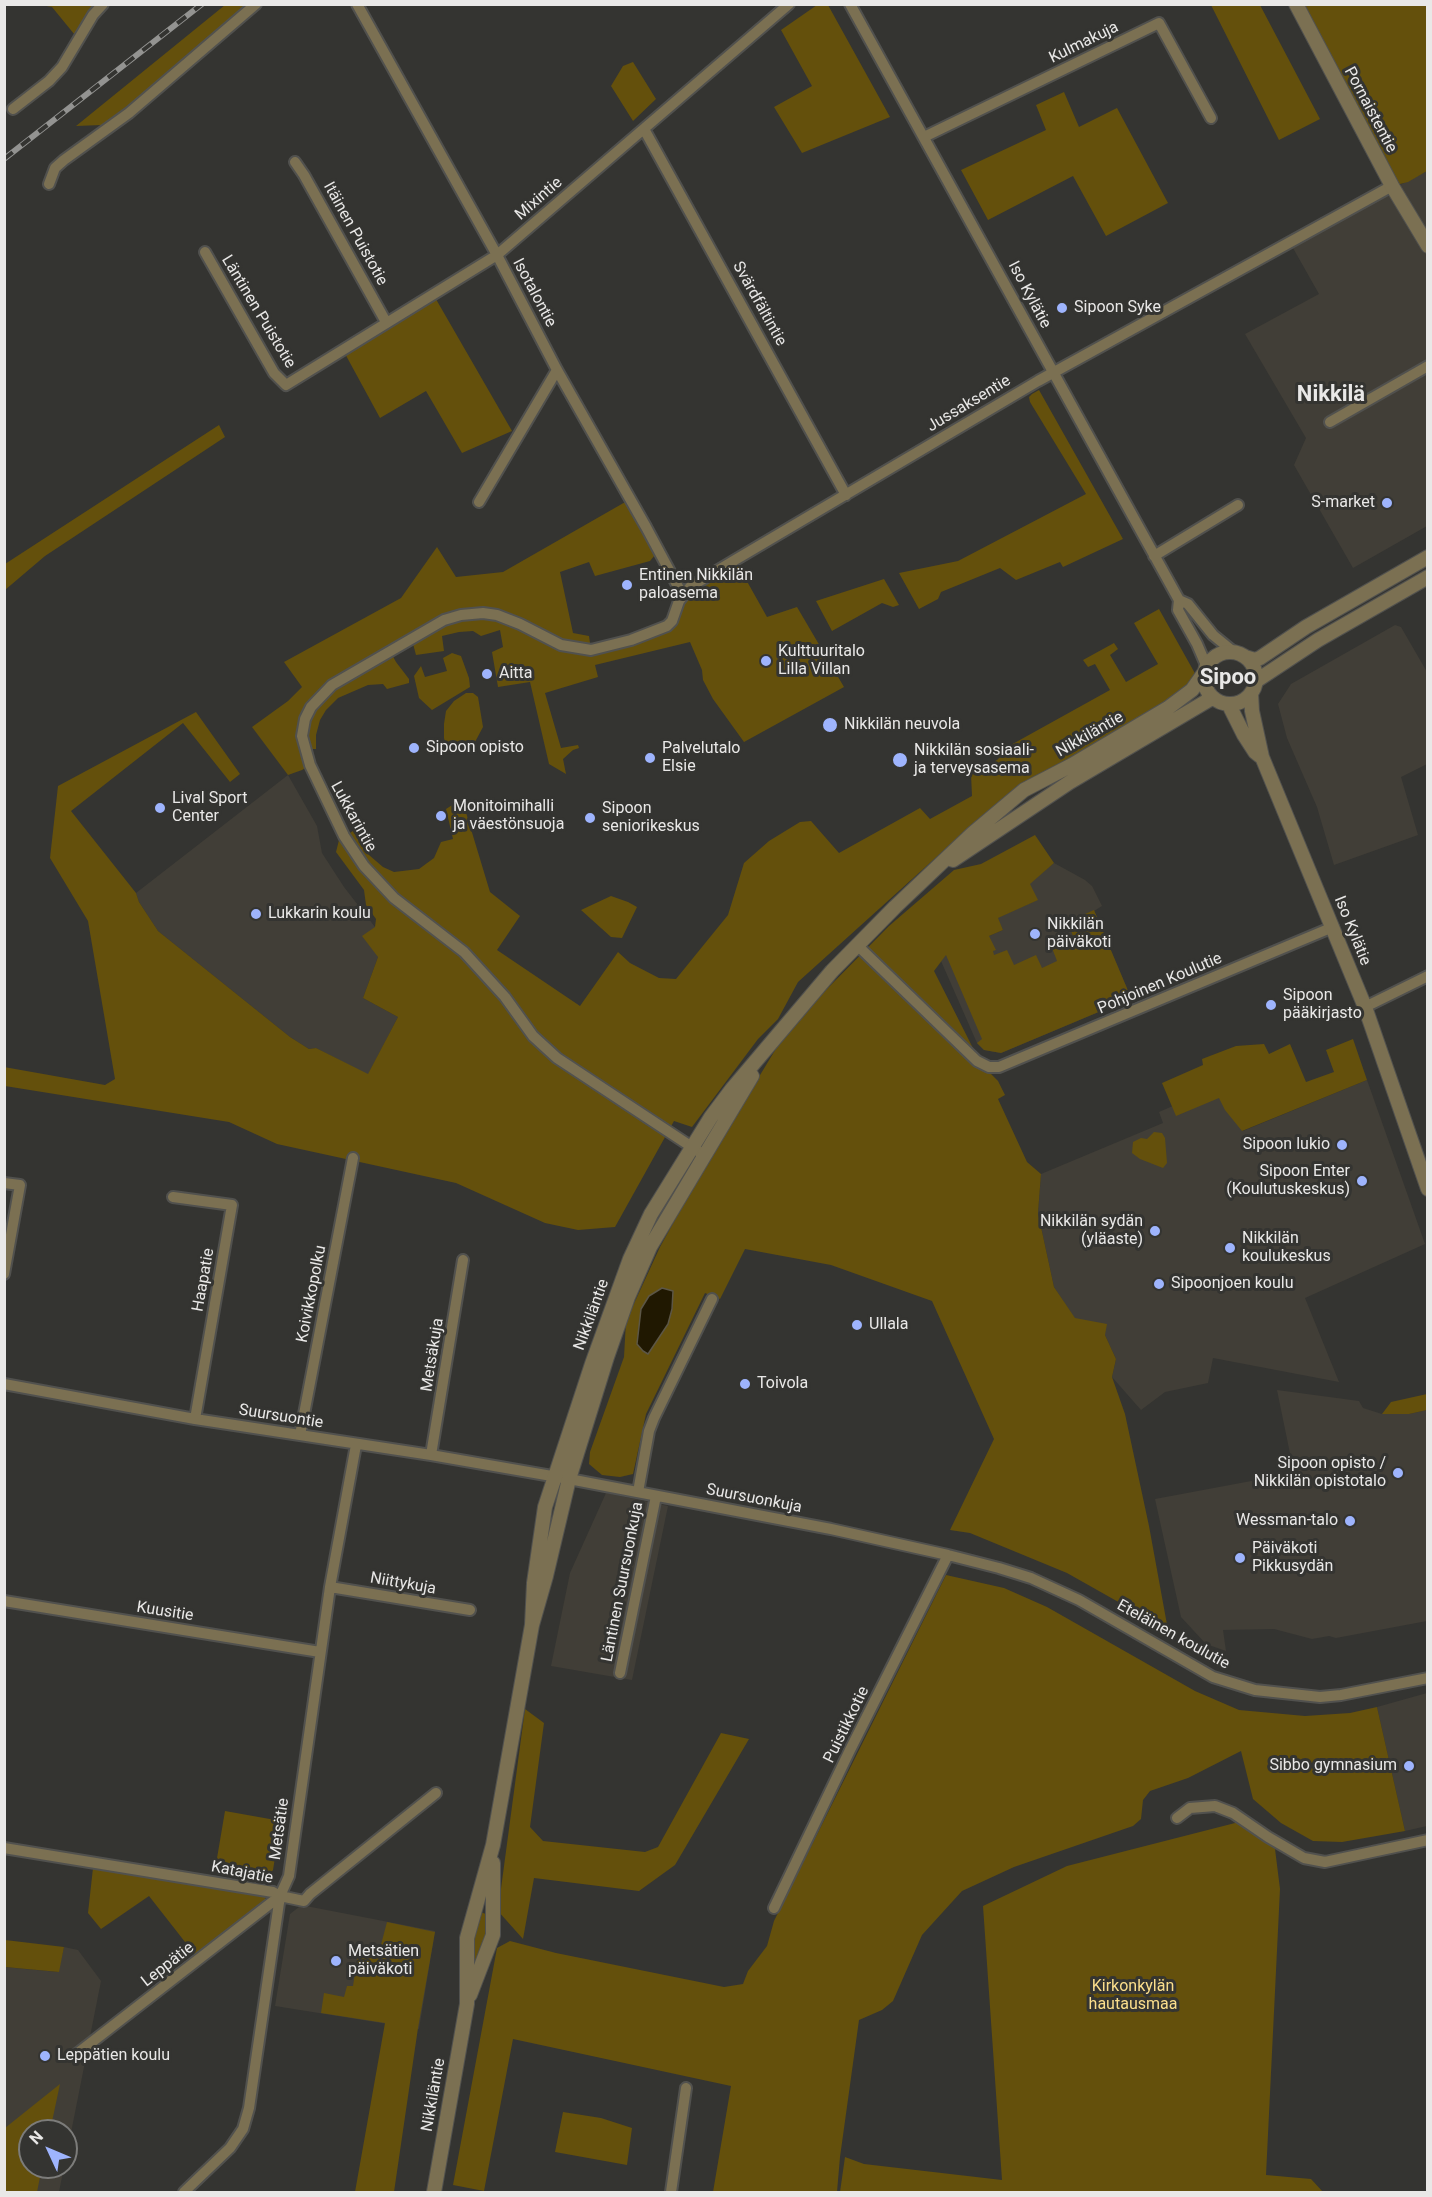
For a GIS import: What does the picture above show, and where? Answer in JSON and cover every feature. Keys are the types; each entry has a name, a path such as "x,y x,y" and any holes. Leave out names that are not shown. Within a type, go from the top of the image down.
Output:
{"street":[{"path":"13,109 49,81 62,67 93,15 103,4"},
{"path":"49,184 56,168 64,160 129,113 256,4"},
{"name":"Isotalontie","path":"357,4 683,596"},
{"name":"Mixintie","path":"286,385 497,255 789,4"},
{"name":"Iso Kylätie","path":"850,4 1179,600 1178,610 1197,644 1205,669"},
{"name":"Pornaistentie","path":"1296,4 1392,186 1428,246"},
{"name":"Kulmakuja","path":"924,137 1159,23 1211,118"},
{"name":"Svärdfältintie","path":"644,129 846,495"},
{"name":"Itäinen Puistotie","path":"295,162 386,322"},
{"name":"Jussaksentie","path":"575,649 601,649 667,626 690,587 1053,373 1392,186"},
{"name":"Pornaistentie","path":"1418,230 1428,254"},
{"name":"Läntinen Puistotie","path":"205,252 274,373 286,385"},
{"path":"1330,422 1428,366"},
{"path":"479,502 557,370"},
{"path":"1154,556 1238,505"},
{"path":"1428,557 1306,627 1260,658 1255,660 1227,652 1218,655 1205,669 1204,686 1212,698 1229,705 1244,700 1254,687 1317,640 1428,577"},
{"name":"Iso Kylätie","path":"1179,600 1188,604 1213,635 1240,655"},
{"name":"Lukkarintie","path":"575,649 561,645 497,615 483,613 461,615 444,620 325,690 311,707 305,719 302,736 314,776 344,836 364,866 394,898 464,951 505,997 533,1036 557,1059 704,1155"},
{"path":"1240,655 1253,666 1254,687"},
{"name":"Nikkiläntie","path":"532,1625 537,1553 545,1507 630,1259 651,1214 692,1147 732,1089 832,971 973,832 1024,790 1072,765 1168,708 1192,690 1205,669"},
{"name":"Iso Kylätie","path":"1254,687 1252,711 1262,757 1365,1007 1428,1189"},
{"name":"Nikkiläntie","path":"935,870 1070,782 1212,698"},
{"name":"Iso Kylätie","path":"1229,705 1244,735 1255,752 1262,757"},
{"name":"Pohjoinen Koulutie","path":"857,945 976,1061 989,1067 999,1067 1333,927"},
{"path":"1365,1007 1428,976"},
{"name":"Nikkiläntie","path":"434,2193 467,2004 467,1938 493,1845 532,1625 569,1479 607,1357 628,1297 650,1247 766,1050"},
{"name":"Koivikkopolku","path":"300,1435 353,1158"},
{"path":"4,1183 20,1185 4,1274"},
{"name":"Haapatie","path":"173,1197 232,1205 195,1419"},
{"name":"Metsäkuja","path":"431,1455 463,1260"},
{"path":"638,1492 651,1425 712,1299"},
{"name":"Suursuontie","path":"4,1384 195,1419 431,1455 554,1477"},
{"name":"Metsätie","path":"184,2193 230,2148 243,2129 249,2108 280,1896 289,1876 330,1587 356,1445"},
{"name":"Suursuonkuja","path":"554,1477 831,1529 948,1555"},
{"name":"Läntinen Suursuonkuja","path":"620,1673 656,1496"},
{"name":"Eteläinen koulutie","path":"948,1555 1031,1578 1079,1600 1212,1677 1255,1690 1320,1697 1428,1678"},
{"name":"Puistikkotie","path":"774,1908 948,1555"},
{"name":"Niittykuja","path":"330,1587 470,1610"},
{"name":"Kuusitie","path":"4,1601 320,1652"},
{"name":"Katajatie","path":"4,1848 273,1892 280,1896 304,1901 436,1793"},
{"path":"1177,1818 1190,1808 1215,1806 1233,1813 1304,1858 1325,1862 1428,1840"},
{"name":"Nikkiläntie","path":"467,2004 493,1935 493,1845"},
{"name":"Leppätie","path":"74,2056 280,1896"},
{"path":"671,2193 686,2088"}],"shaded area":[{"path":"1427,171 1427,526 1353,568 1294,465 1306,438 1245,334 1319,294 1293,248 1292,241"},
{"path":"1395,625 1401,627 1427,672 1427,764 1401,777 1418,835 1334,865 1317,807 1287,738 1278,704 1291,684"},
{"name":"Lukkarin koulu","path":"288,775 317,826 322,853 344,887 375,927 378,957 363,998 398,1017 368,1075 316,1048 309,1049 290,1037 158,931 139,902 136,893"},
{"path":"1054,863 1092,886 1102,906 1094,911 1129,993 1120,1003 1001,1053 984,1050 977,1043 941,961 945,955 1003,930 997,918 1037,900 1029,884"},
{"name":"Nikkilän koulukeskus","path":"1367,1080 1425,1244 1305,1298 1339,1382 1213,1358 1208,1383 1165,1392 1141,1410 1112,1377 1116,1359 1105,1335 1075,1319 1054,1287 1038,1213 1041,1174 1163,1123 1159,1112 1214,1088 1243,1131"},
{"path":"662,1288 673,1291 672,1309 668,1324 648,1354 637,1344 641,1309 649,1296"},
{"path":"1277,1390 1359,1401 1363,1408 1382,1414 1409,1414 1427,1410 1427,1621 1336,1638 1329,1636 1312,1639 1274,1629 1223,1630 1226,1651 1206,1644 1181,1617 1155,1499 1294,1473"},
{"path":"606,1493 668,1506 632,1680 551,1666 570,1573"},
{"name":"Sibbo gymnasium","path":"1427,1693 1427,1826 1405,1831 1377,1707"},
{"path":"306,1906 435,1931 419,2029 275,2006 290,1914 299,1907"},
{"name":"Leppätien koulu","path":"64,1947 78,1950 101,1981 74,2119 18,2119 18,2179 62,2179 59,2192 5,2192 4,1967 58,1972"}],"green space":[{"path":"41,5 103,5 79,40 52,7"},
{"path":"225,5 250,5 102,125 76,126"},
{"path":"817,5 828,5 890,117 802,153 774,107 812,86 781,30"},
{"path":"1211,5 1260,5 1320,119 1279,140"},
{"path":"1296,5 1427,5 1427,171 1408,182 1392,186"},
{"path":"633,62 656,99 633,121 611,86 623,66"},
{"path":"1064,92 1079,127 1117,108 1168,203 1106,236 1073,176 988,220 961,170 1046,130 1036,105"},
{"path":"433,294 512,431 462,453 426,391 380,418 343,350"},
{"path":"1039,390 1123,539 1063,567 1060,562 1016,580 1000,568 941,592 938,599 919,609 899,573 958,561 1086,494 1030,402 1029,397"},
{"path":"219,425 225,437 45,556 5,590 5,564"},
{"path":"627,501 659,550 650,561 595,576 589,562 560,572 573,633 589,636 591,650 667,626 683,596 735,560 767,617 797,607 844,687 744,742 713,699 703,680 702,670 690,642 595,665 598,677 545,693 561,748 578,745 579,748 563,759 566,774 549,764 530,682 498,687 492,652 503,647 500,630 481,636 473,631 442,636 444,651 416,655 412,640 390,651 409,679 409,683 387,689 383,684 368,685 338,698 320,720 316,735 316,749 306,749 310,765 302,770 288,775 252,727 288,701 302,687 284,662 401,598 437,547 456,577 503,572"},
{"path":"884,579 899,605 893,607 882,603 832,631 816,601"},
{"path":"1159,609 1197,677 1182,694 1019,788 982,816 798,982 778,1019 758,1039 692,1127 674,1121 615,1227 578,1230 545,1223 456,1183 277,1144 229,1122 5,1086 4,1067 105,1085 115,1079 88,921 50,858 58,786 196,712 240,774 230,782 183,723 71,811 136,893 139,902 158,931 290,1037 309,1049 316,1048 368,1074 398,1017 363,998 378,957 362,936 375,927 376,919 366,905 364,890 336,852 339,840 353,831 369,855 383,867 394,872 419,869 434,858 441,842 453,839 446,809 460,800 464,806 490,892 520,916 497,950 580,1006 618,952 630,963 659,978 676,979 728,915 744,863 769,841 800,822 811,821 839,853 920,808 930,819 972,796 971,774 997,760 1002,755 1000,751 1110,690 1095,664 1088,667 1083,660 1114,643 1118,649 1110,655 1126,682 1158,664 1134,623"},
{"path":"452,653 461,656 470,687 432,710 419,698 414,676 421,666 425,677 447,671 443,658"},
{"path":"466,693 473,693 478,697 483,727 475,742 451,754 444,738 446,711 454,701"},
{"path":"1035,835 1054,863 1030,884 1038,900 998,918 1003,930 989,936 996,950 993,951 994,955 1007,950 1014,965 1036,955 1042,968 1057,961 1052,948 1074,938 1068,924 1081,918 1082,922 1087,920 1085,914 1094,910 1129,993 1120,1003 1001,1053 984,1050 977,1043 982,1039 946,955 934,971 981,1064 998,1081 1005,1095 998,1099 1027,1162 1041,1174 1038,1213 1054,1287 1075,1318 1107,1324 1105,1335 1116,1359 1112,1377 1125,1414 1168,1630 1067,1573 970,1533 950,1530 994,1439 932,1301 831,1265 745,1249 720,1299 705,1293 646,1414 633,1474 620,1477 602,1475 589,1464 590,1452 624,1357 626,1321 660,1247 699,1176 777,1047 824,992 889,926 954,870 981,864"},
{"path":"611,896 637,907 622,938 611,937 581,910"},
{"path":"1353,1039 1367,1080 1242,1131 1225,1110 1219,1098 1176,1116 1162,1083 1203,1065 1202,1059 1236,1046 1264,1044 1269,1054 1290,1044 1306,1082 1334,1072 1326,1050"},
{"path":"1154,1132 1162,1133 1165,1138 1167,1163 1163,1168 1140,1159 1132,1153 1133,1142 1141,1138 1147,1139"},
{"path":"1427,1394 1427,1410 1409,1414 1382,1414 1391,1402"},
{"path":"946,1575 1004,1588 1047,1607 1195,1691 1239,1710 1305,1716 1350,1713 1377,1707 1405,1831 1342,1842 1313,1841 1281,1823 1253,1799 1241,1751 1188,1778 1150,1791 1143,1800 1141,1819 1133,1826 1014,1867 962,1891 922,1935 893,2001 882,2010 859,2020 837,2192 713,2192 731,2086 513,2039 484,2191 453,2185 497,1948 510,1941 556,1953 724,1987 743,1984 748,1971 767,1946 774,1921"},
{"path":"525,1709 544,1723 530,1827 543,1841 645,1852 658,1847 721,1733 749,1739 675,1865 639,1891 534,1878 523,1939 498,1911"},
{"path":"225,1811 281,1821 273,1870 266,1879 215,1870"},
{"name":"Kirkonkylän hautausmaa","path":"1239,1822 1275,1849 1280,1889 1266,2175 1311,2179 1323,2192 840,2192 845,2157 864,2164 1002,2180 983,1906 1067,1866"},
{"path":"93,1868 266,1893 265,1900 196,1956 149,1896 101,1929 88,1913"},
{"path":"480,1912 486,1914 487,1927 482,1952 477,1962 473,1962 471,1941"},
{"path":"387,1922 435,1932 418,2028 394,2192 355,2192 385,2023 321,2013 324,1993 344,1997 347,1986 353,1986 358,1954 378,1956"},
{"path":"5,1940 64,1947 59,1972 5,1967"},
{"path":"60,2084 53,2119 18,2119 18,2179 40,2179 37,2192 5,2192 5,2128"},
{"path":"563,2112 601,2118 632,2128 627,2165 555,2152"}],"railway":[{"path":"4,159 202,4"}],"place":[{"name":"Sipoon Syke","path":"1062,308"},
{"name":"S-market","path":"1387,503"},
{"name":"Entinen Nikkilän paloasema","path":"627,585"},
{"name":"Kulttuuritalo Lilla Villan","path":"766,661"},
{"name":"Aitta","path":"487,674"},
{"name":"Nikkilän neuvola","path":"830,725"},
{"name":"Sipoon opisto","path":"414,748"},
{"name":"Palvelutalo Elsie","path":"650,758"},
{"name":"Nikkilän sosiaali- ja terveysasema","path":"900,760"},
{"name":"Lival Sport Center","path":"160,808"},
{"name":"Monitoimihalli ja väestönsuoja","path":"441,816"},
{"name":"Sipoon seniorikeskus","path":"590,818"},
{"name":"Lukkarin koulu","path":"256,914"},
{"name":"Nikkilän päiväkoti","path":"1035,934"},
{"name":"Sipoon pääkirjasto","path":"1271,1005"},
{"name":"Sipoon lukio","path":"1342,1145"},
{"name":"Sipoon Enter (Koulutuskeskus)","path":"1362,1181"},
{"name":"Nikkilän sydän (yläaste)","path":"1155,1231"},
{"name":"Nikkilän koulukeskus","path":"1230,1248"},
{"name":"Sipoonjoen koulu","path":"1159,1284"},
{"name":"Ullala","path":"857,1325"},
{"name":"Toivola","path":"745,1384"},
{"name":"Sipoon opisto / Nikkilän opistotalo","path":"1398,1473"},
{"name":"Wessman-talo","path":"1350,1521"},
{"name":"Päiväkoti Pikkusydän","path":"1240,1558"},
{"name":"Sibbo gymnasium","path":"1409,1766"},
{"name":"Metsätien päiväkoti","path":"336,1961"},
{"name":"Leppätien koulu","path":"45,2056"}],"district":[{"name":"Nikkilä","path":"1331,395"},
{"name":"Sipoo","path":"1228,678"}]}
